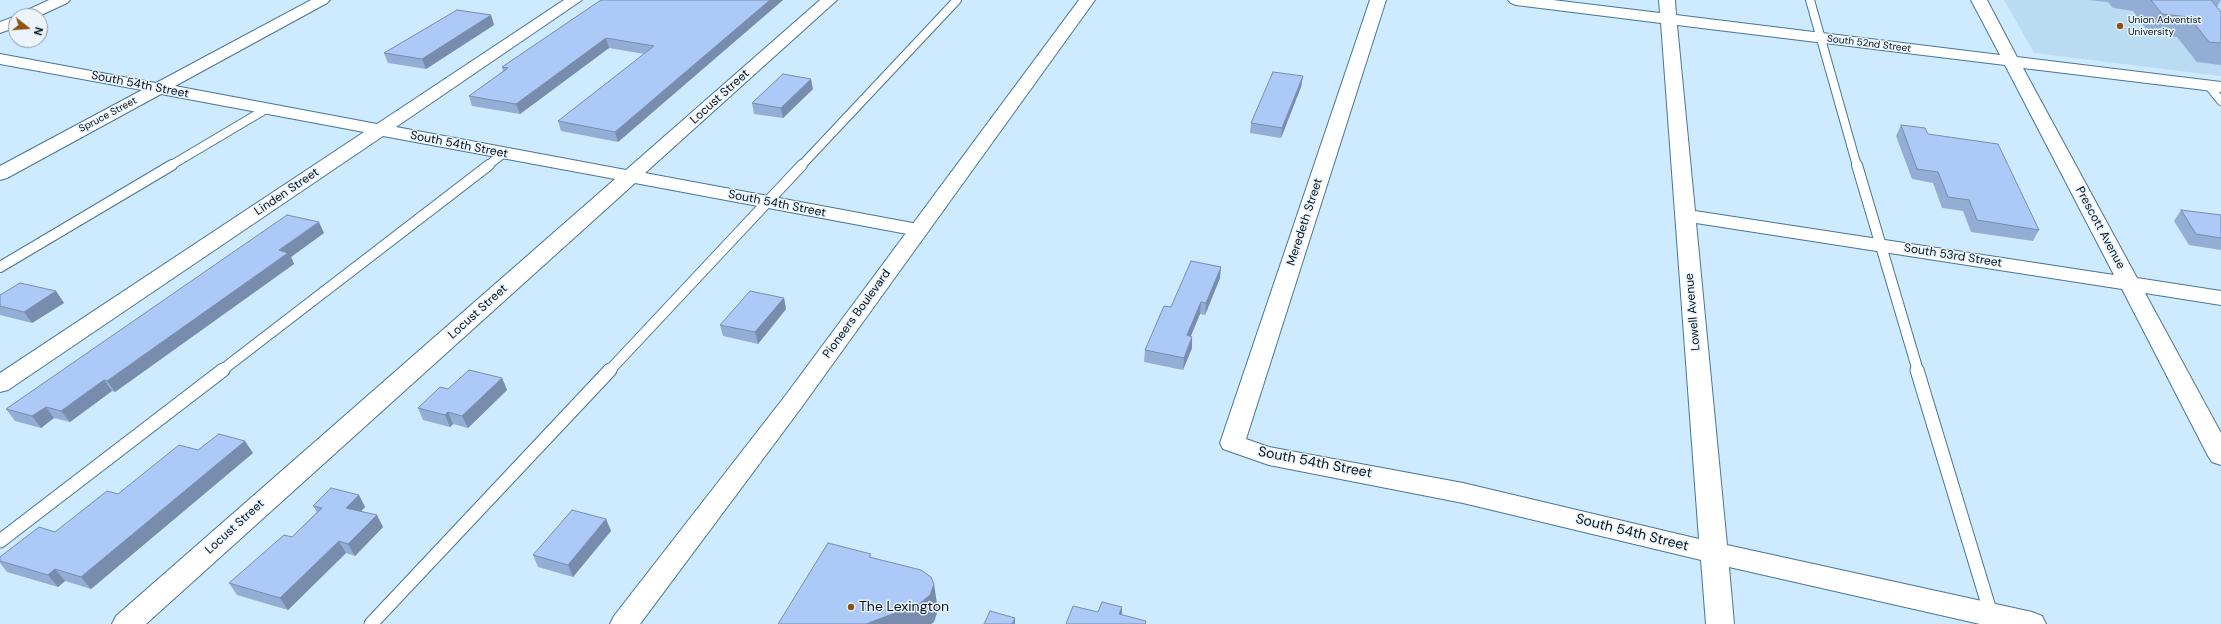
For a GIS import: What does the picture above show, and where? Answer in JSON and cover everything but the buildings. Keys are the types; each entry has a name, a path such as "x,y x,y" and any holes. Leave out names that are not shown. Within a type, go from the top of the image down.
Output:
{"street":[{"path":"44,8 62,0"},
{"name":"Spruce Street","path":"0,174 322,0"},
{"name":"Linden Street","path":"0,384 574,0"},
{"name":"Locust Street","path":"126,624 829,0"},
{"name":"Pioneers Boulevard","path":"624,624 793,402 1087,0"},
{"name":"Meredeth Street","path":"1232,443 1378,0"},
{"name":"South 52nd Street","path":"1516,0 1668,10 1821,38 2215,86"},
{"name":"Prescott Avenue","path":"1979,0 2221,456"},
{"name":"Lowell Avenue","path":"1668,10 1684,215 1720,624"},
{"name":"South 54th Street","path":"0,58 918,230"},
{"name":"South 53rd Street","path":"1684,215 2221,298"},
{"name":"South 54th Street","path":"1232,443 1265,455 1448,490 1993,620 2032,624"}],"lane":[{"path":"371,624 956,0"},
{"path":"1810,0 1880,245 1993,620"},
{"path":"2215,86 2221,101"},
{"path":"0,268 266,109"},
{"path":"0,541 504,153"}],"shaded area":[{"name":"Union Adventist University","path":"2004,0 2221,0 2221,76 2034,53"}],"place":[{"name":"Union Adventist University","path":"2120,26"},
{"name":"The Lexington","path":"851,607"}]}
